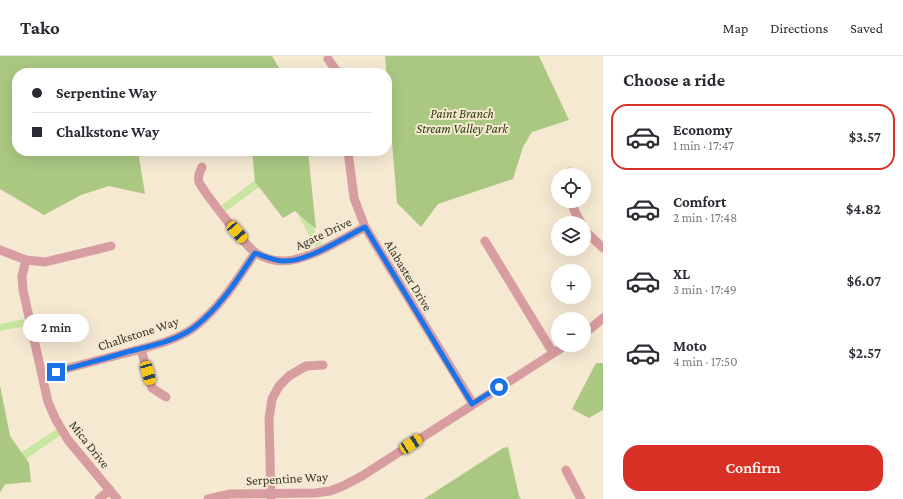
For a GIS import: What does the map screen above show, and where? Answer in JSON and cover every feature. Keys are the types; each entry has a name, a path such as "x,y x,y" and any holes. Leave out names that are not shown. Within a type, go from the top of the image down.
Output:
{"street":[{"path":"328,59 334,68"},
{"name":"Alabaster Drive","path":"349,156 354,198 365,227 472,404"},
{"path":"202,167 199,174 199,182 220,212 255,253"},
{"name":"Agate Drive","path":"255,253 282,261 298,260 365,227"},
{"path":"591,237 603,248"},
{"path":"486,241 553,353"},
{"path":"0,250 26,260 45,262 111,246"},
{"name":"Chalkstone Way","path":"42,375 176,338 194,327 210,314 229,293 255,253"},
{"name":"Mica Drive","path":"26,260 22,276 23,290 48,402 56,420 68,440 117,499"},
{"path":"591,328 603,318"},
{"path":"140,349 152,388 166,398"},
{"name":"Serpentine Way","path":"208,499 230,494 271,496 315,493 330,491 343,486 362,476 553,353"},
{"path":"271,496 269,419 272,399 279,386 289,376 306,366 322,365"},
{"path":"566,470 581,499"},
{"path":"99,499 110,490"}],"green space":[{"path":"0,56 272,56 279,68 12,68 12,156 139,156 145,194 109,186 81,195 44,215 0,189"},
{"name":"Paint Branch Stream Valley Park","path":"385,56 539,56 569,120 532,132 523,147 513,179 438,204 421,227 397,203 392,142 392,68 386,68"},
{"path":"252,156 309,156 316,229 295,211 283,218 255,182"},
{"path":"258,178 302,207 322,244 315,247 295,209 262,185 226,211 222,205"},
{"path":"24,319 26,326 0,331 0,324"},
{"path":"596,363 603,363 603,410 589,418 572,409"},
{"path":"0,385 10,436 29,463 31,482 5,484 0,493"},
{"path":"0,407 8,439 20,453 57,429 61,435 26,459 28,482 4,485 0,491"},
{"path":"508,447 519,496 521,499 424,499 503,448"}],"route":[{"path":"56,372 176,338 194,327 210,314 229,293 255,253 282,261 298,260 365,227 472,404 499,387"}]}
